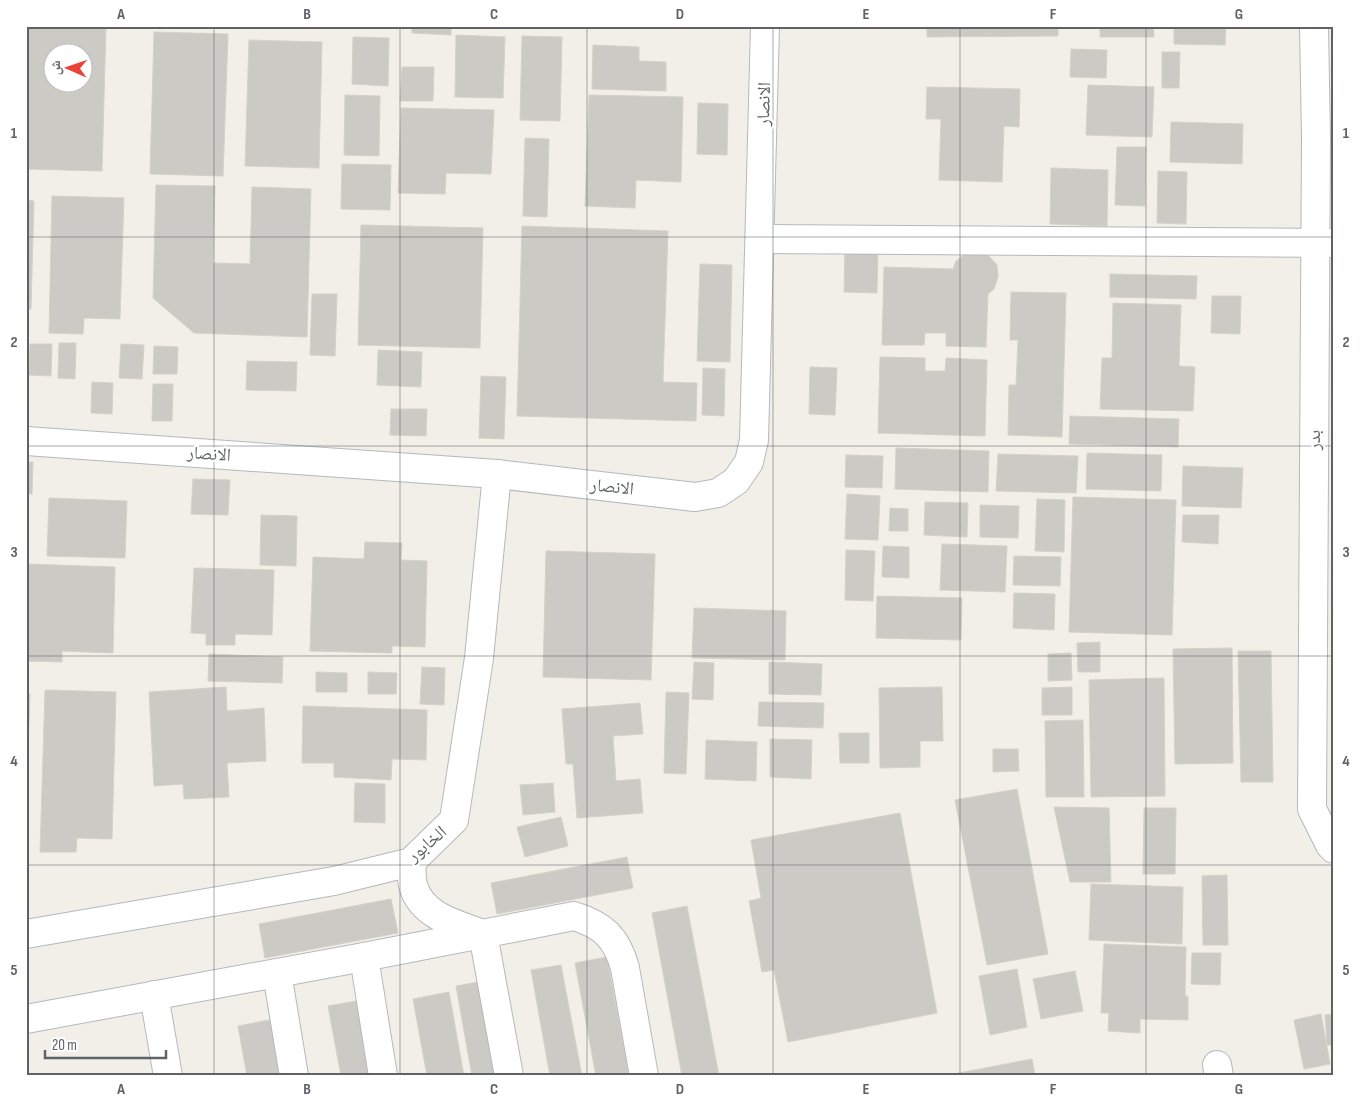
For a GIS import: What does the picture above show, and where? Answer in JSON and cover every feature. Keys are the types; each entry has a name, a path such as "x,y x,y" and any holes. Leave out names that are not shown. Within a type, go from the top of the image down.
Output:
{"street":[{"name":"الانصار","path":"26,441 497,474 695,496 718,493 736,481 749,462 754,440 765,26"},
{"name":"بدر","path":"1314,26 1324,243 1312,809 1330,845 1334,849"},
{"path":"760,239 1324,243"},
{"name":"الخابور","path":"26,934 334,882 412,862 454,820 479,658 497,474"},
{"path":"412,862 412,884 426,908 448,921 483,934"},
{"path":"26,1018 364,957 574,916 589,920 602,928 621,953 644,1076"},
{"path":"483,934 509,1076"},
{"path":"364,957 383,1076"},
{"path":"277,973 294,1076"},
{"path":"154,995 168,1076"}],"building":[{"path":"26,26 106,26 102,171 26,169"},
{"path":"412,26 451,26 451,35 412,33"},
{"path":"927,26 1058,26 1058,36 927,37"},
{"path":"1100,26 1153,26 1154,37 1100,37"},
{"path":"1174,26 1226,26 1225,45 1174,44"},
{"path":"154,32 228,34 223,176 150,174"},
{"path":"456,35 505,37 503,98 455,97"},
{"path":"522,36 562,37 560,121 520,120"},
{"path":"353,37 389,38 388,86 352,84"},
{"path":"249,40 322,42 319,168 245,166"},
{"path":"593,45 639,47 639,61 666,62 666,91 592,89"},
{"path":"1071,49 1107,50 1106,78 1070,77"},
{"path":"1162,52 1180,52 1179,88 1162,88"},
{"path":"402,67 434,67 433,101 400,101"},
{"path":"1088,85 1154,87 1152,137 1086,135"},
{"path":"927,87 1020,89 1019,127 1004,126 1002,182 939,180 941,119 926,119"},
{"path":"345,95 380,96 379,156 344,155"},
{"path":"589,95 683,97 681,182 636,180 635,208 585,206"},
{"path":"698,103 728,104 727,155 697,154"},
{"path":"401,108 494,110 491,174 446,173 445,194 398,193"},
{"path":"1171,122 1243,124 1242,164 1170,162"},
{"path":"525,138 549,139 547,217 523,216"},
{"path":"1117,147 1146,147 1145,206 1115,205"},
{"path":"342,164 391,165 390,210 341,209"},
{"path":"1051,168 1108,170 1107,226 1050,224"},
{"path":"1158,171 1187,172 1186,224 1157,223"},
{"path":"156,185 215,186 213,263 250,264 252,187 311,189 307,337 194,333 153,298"},
{"path":"52,196 124,198 120,319 84,318 83,334 49,333"},
{"path":"26,200 34,201 31,309 26,309"},
{"path":"361,225 483,228 480,348 358,345"},
{"path":"522,226 668,231 663,382 697,383 696,421 517,416"},
{"path":"845,246 878,247 877,293 844,292"},
{"path":"978,251 989,256 997,265 998,277 994,289 988,294 986,347 946,346 946,333 925,333 924,345 882,345 884,267 953,269 956,261 966,253"},
{"path":"700,264 732,265 730,362 697,361"},
{"path":"1110,274 1197,276 1196,299 1110,297"},
{"path":"1011,292 1066,293 1062,437 1008,435 1009,385 1016,385 1018,340 1010,340"},
{"path":"312,294 337,294 335,356 310,355"},
{"path":"1212,296 1241,296 1240,334 1211,333"},
{"path":"1113,303 1181,305 1179,366 1195,367 1193,411 1100,409 1102,358 1112,358"},
{"path":"59,343 76,343 75,379 58,378"},
{"path":"30,344 52,344 51,376 29,375"},
{"path":"121,344 144,345 142,379 119,378"},
{"path":"154,346 178,347 177,374 153,374"},
{"path":"378,350 422,352 421,387 377,385"},
{"path":"880,357 925,358 925,371 945,371 946,358 987,360 985,436 878,433"},
{"path":"247,361 297,362 296,391 246,390"},
{"path":"810,367 837,368 835,415 809,414"},
{"path":"703,368 725,369 724,416 702,415"},
{"path":"481,376 506,377 504,439 479,438"},
{"path":"92,382 113,383 112,414 91,413"},
{"path":"153,384 173,384 172,421 152,421"},
{"path":"391,409 427,409 426,436 390,435"},
{"path":"1070,416 1179,419 1178,447 1069,444"},
{"path":"896,448 989,451 988,492 895,489"},
{"path":"1087,453 1162,455 1161,491 1086,489"},
{"path":"998,454 1078,456 1076,493 996,491"},
{"path":"846,455 883,456 882,488 845,487"},
{"path":"26,462 33,462 32,494 26,493"},
{"path":"1183,466 1243,468 1241,508 1182,506"},
{"path":"193,479 230,480 228,515 191,514"},
{"path":"847,494 880,496 878,540 845,539"},
{"path":"1073,497 1176,500 1172,635 1069,632"},
{"path":"49,498 127,501 125,558 47,556"},
{"path":"1037,499 1065,500 1064,552 1035,551"},
{"path":"925,502 968,503 967,537 924,535"},
{"path":"980,505 1019,506 1018,538 980,537"},
{"path":"890,508 908,509 908,531 889,531"},
{"path":"261,515 297,516 296,566 260,565"},
{"path":"1183,515 1219,515 1218,544 1182,542"},
{"path":"365,542 402,543 401,560 427,561 425,647 392,646 392,653 310,651 313,557 364,559"},
{"path":"942,544 1007,546 1005,592 940,590"},
{"path":"883,546 909,547 909,578 882,577"},
{"path":"846,550 875,551 873,601 845,600"},
{"path":"546,551 655,554 651,680 543,677"},
{"path":"1014,556 1061,557 1060,586 1013,585"},
{"path":"26,564 115,567 113,653 62,651 62,662 26,661"},
{"path":"194,568 274,570 272,635 235,634 235,645 206,645 206,634 191,633"},
{"path":"1014,593 1055,594 1054,630 1013,628"},
{"path":"877,596 962,598 961,640 876,638"},
{"path":"694,608 786,611 785,660 692,658"},
{"path":"1100,642 1100,672 1078,672 1077,643"},
{"path":"1232,648 1233,763 1175,764 1173,649"},
{"path":"1238,651 1271,651 1273,782 1241,782"},
{"path":"1071,653 1072,680 1048,681 1048,654"},
{"path":"209,654 283,657 282,683 208,681"},
{"path":"694,662 714,663 713,700 692,699"},
{"path":"769,662 822,664 821,695 769,694"},
{"path":"422,667 445,668 444,705 420,704"},
{"path":"316,672 347,673 347,692 316,692"},
{"path":"368,672 397,673 396,694 368,694"},
{"path":"1164,678 1165,796 1091,797 1089,680"},
{"path":"226,687 227,711 264,708 266,761 227,763 229,797 184,799 183,784 154,786 149,692"},
{"path":"942,687 943,741 920,741 920,767 880,768 879,688"},
{"path":"1072,687 1072,715 1042,715 1042,688"},
{"path":"45,690 116,692 112,839 77,838 76,852 40,852"},
{"path":"666,692 689,693 686,774 664,773"},
{"path":"26,694 30,694 26,808"},
{"path":"759,702 824,703 823,728 758,726"},
{"path":"640,703 643,734 613,736 616,781 640,779 643,813 577,818 573,764 566,764 562,709"},
{"path":"303,706 427,710 426,760 392,759 391,780 334,777 334,763 302,763"},
{"path":"1083,720 1084,797 1046,797 1045,721"},
{"path":"839,733 869,733 869,763 840,763"},
{"path":"770,739 812,740 811,779 770,777"},
{"path":"706,740 757,742 756,781 705,779"},
{"path":"993,749 1018,749 1019,771 993,772"},
{"path":"355,783 385,784 385,823 354,822"},
{"path":"553,783 555,812 523,815 520,785"},
{"path":"1017,789 1048,954 987,965 955,800"},
{"path":"1054,807 1109,808 1111,882 1070,882"},
{"path":"1144,808 1176,808 1175,874 1143,874"},
{"path":"900,813 937,1013 788,1042 774,970 762,972 749,901 761,898 751,840"},
{"path":"561,817 568,846 525,857 517,827"},
{"path":"627,857 633,888 497,914 491,883"},
{"path":"1227,875 1228,945 1203,945 1202,876"},
{"path":"1091,884 1183,887 1182,944 1089,940"},
{"path":"391,899 398,933 265,958 259,924"},
{"path":"687,906 719,1076 682,1076 652,913"},
{"path":"1104,944 1186,947 1185,996 1188,996 1188,1020 1140,1019 1140,1033 1108,1031 1109,1013 1101,1013"},
{"path":"1192,953 1221,953 1220,985 1191,984"},
{"path":"607,957 629,1076 596,1076 575,963"},
{"path":"561,965 582,1076 550,1076 531,970"},
{"path":"1017,969 1027,1027 990,1035 979,976"},
{"path":"1075,971 1083,1011 1041,1019 1033,979"},
{"path":"484,981 502,1076 472,1076 456,986"},
{"path":"449,992 464,1076 427,1076 413,999"},
{"path":"362,1000 376,1076 341,1076 328,1006"},
{"path":"1321,1014 1330,1064 1304,1069 1294,1020"},
{"path":"1334,1014 1334,1045 1327,1045 1325,1015"},
{"path":"274,1019 285,1076 247,1076 238,1026"},
{"path":"1032,1059 1035,1076 943,1076"}]}
